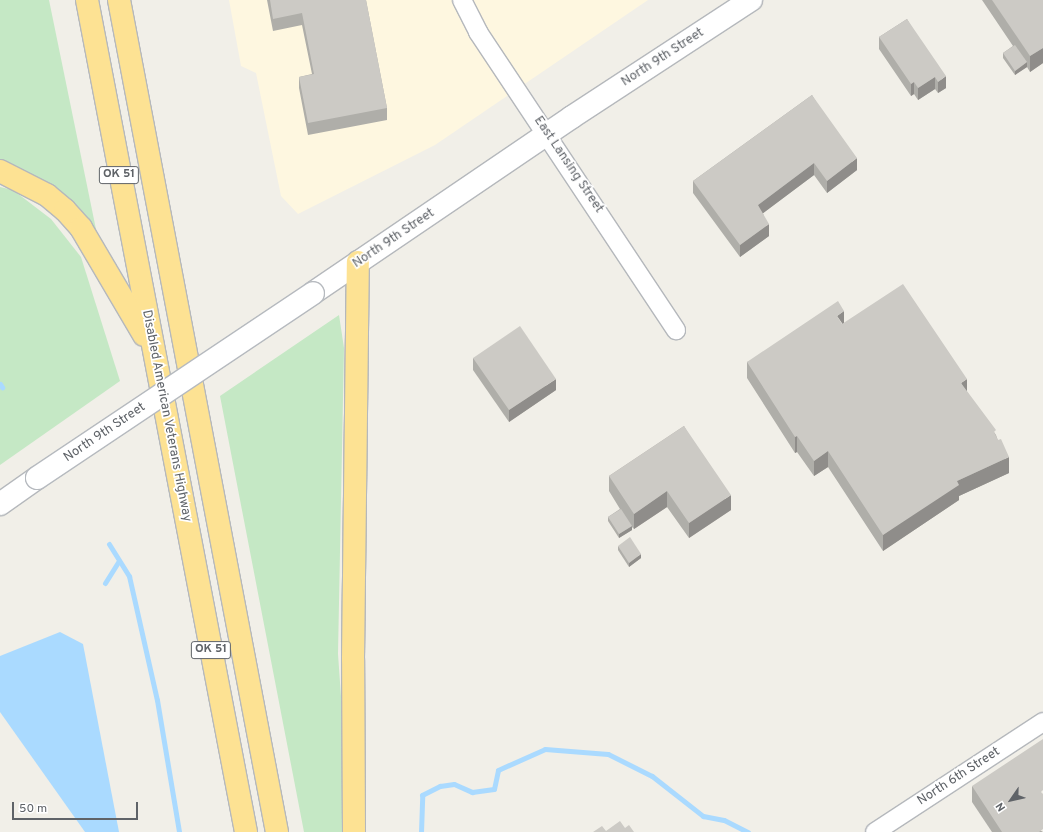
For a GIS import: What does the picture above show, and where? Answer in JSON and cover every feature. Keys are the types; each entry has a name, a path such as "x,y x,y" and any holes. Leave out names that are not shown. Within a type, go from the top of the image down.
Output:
{"highway":[{"name":"Disabled American Veterans Highway","path":"87,0 152,350 246,832"},
{"name":"OK 51","path":"119,0 276,832"},
{"path":"0,171 47,195 76,222 152,350"},
{"path":"354,832 353,659 358,262"}],"main road":[{"name":"North 9th Street","path":"0,504 358,262 752,0"}],"street":[{"name":"East Lansing Street","path":"462,0 478,32 548,135 676,330"},
{"name":"North 6th Street","path":"875,832 1043,722"}],"shaded area":[{"path":"229,0 648,0 435,145 298,214 281,196 256,73 241,66"}],"green space":[{"path":"0,0 49,0 99,244 0,163"},
{"path":"0,187 13,190 51,219 81,257 120,381 0,465"},
{"path":"339,315 344,348 338,654 345,753 343,832 304,832 220,396"}],"water":[{"path":"60,632 83,644 119,832 85,832 0,712 0,656"}],"building":[{"path":"270,0 366,0 387,108 308,123 299,77 314,74 302,13 273,19"},
{"path":"992,0 1043,0 1043,48 1030,56"},
{"path":"907,19 946,76 938,82 935,77 918,88 914,82 911,84 879,37"},
{"path":"1015,45 1027,62 1015,71 1003,53"},
{"path":"812,95 857,158 827,181 814,163 758,205 769,224 740,245 693,181"},
{"path":"903,284 967,379 961,383 996,430 994,432 998,440 1001,439 1009,457 957,481 959,485 883,535 828,451 814,461 797,436 795,437 747,362 838,301 844,311 837,316 842,324"},
{"path":"520,326 556,379 509,410 473,358"},
{"path":"684,426 731,495 689,523 667,491 634,514 609,476"},
{"path":"621,509 632,526 619,534 608,517"},
{"path":"630,537 641,554 629,563 618,546"},
{"path":"1043,739 1043,790 1041,792 1043,794 1043,829 1039,832 1002,832 972,786"},
{"path":"620,821 625,828 629,825 634,832 593,832 602,826 606,831"}],"waterway":[{"path":"109,544 129,576 157,700 179,832"},
{"path":"105,583 118,562"},
{"path":"421,832 422,795 440,786 454,784 472,792 494,789 498,770 545,749 608,754 652,776 703,816 724,820 748,832"}]}
